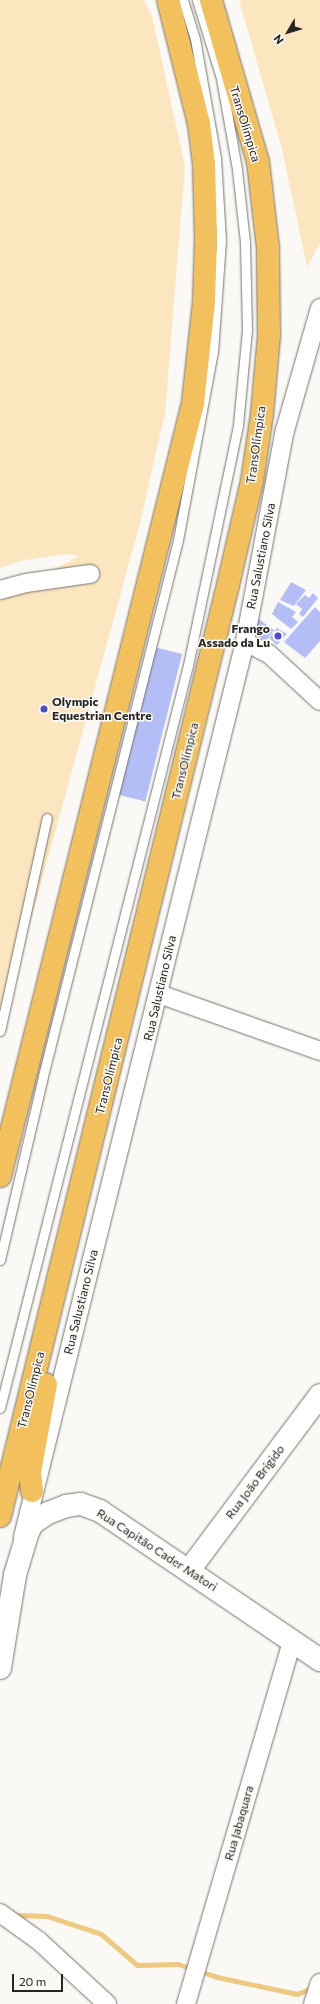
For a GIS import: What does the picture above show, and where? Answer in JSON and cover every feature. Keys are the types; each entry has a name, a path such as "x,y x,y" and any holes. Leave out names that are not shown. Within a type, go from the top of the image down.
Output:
{"highway":[{"path":"0,1176 193,403 204,302 206,239 204,164 195,102 168,0"},
{"name":"TransOlímpica","path":"0,1516 121,1026 252,482 269,335 268,248 258,162 211,0"},
{"path":"32,1491 30,1472 52,1352 113,1091 121,1026"}],"street":[{"name":"Rua Salustiano Silva","path":"0,1668 15,1574 32,1491 159,994 244,646 285,430 320,308"},
{"path":"0,590 26,582 90,574"},
{"path":"244,646 251,645 269,654 320,701"},
{"path":"159,994 320,1051"},
{"name":"Rua João Brígido","path":"190,1570 320,1395"},
{"name":"Rua Capitão Cader Matori","path":"15,1574 28,1532 34,1523 48,1513 66,1506 81,1504 100,1511 190,1570 320,1660"},
{"name":"Rua Jabaquara","path":"187,1999 292,1641"},
{"path":"0,1912 39,1941 107,2004"},
{"path":"313,2004 320,1983"}],"lane":[{"path":"0,1260 43,1076 178,540 213,352 221,240 216,158 195,39 183,0"},
{"name":"TransOlímpica","path":"0,1408 188,665 238,425 247,330 245,242 237,169 221,78 197,0"},
{"path":"0,1031 47,818"},
{"path":"0,989 6,999"}],"shaded area":[{"path":"0,0 144,0 152,16 185,166 165,413 140,523 0,1033 0,598 79,556 68,554 19,561 0,568"},
{"path":"239,0 320,0 320,243 307,267 282,149"}],"building":[{"path":"291,582 306,590 294,606 280,600"},
{"path":"313,593 318,598 303,617 299,614 302,609 296,604 305,595 309,598"},
{"path":"278,602 296,612 292,617 298,622 291,629 272,614"},
{"path":"315,607 320,612 320,641 305,658 284,642"},
{"path":"257,618 274,630 266,641 253,634"},
{"name":"Frango Assado da Lu","path":"277,628 287,634 277,645 269,638"},
{"path":"154,647 182,654 145,802 117,794"}],"waterway":[{"path":"12,1913 16,1915 47,1916 101,1934 137,1965 178,1964 217,1977 297,1994 314,1987"}],"place":[{"name":"Frango Assado da Lu","path":"278,636"},
{"name":"Olympic Equestrian Centre","path":"44,709"}]}
